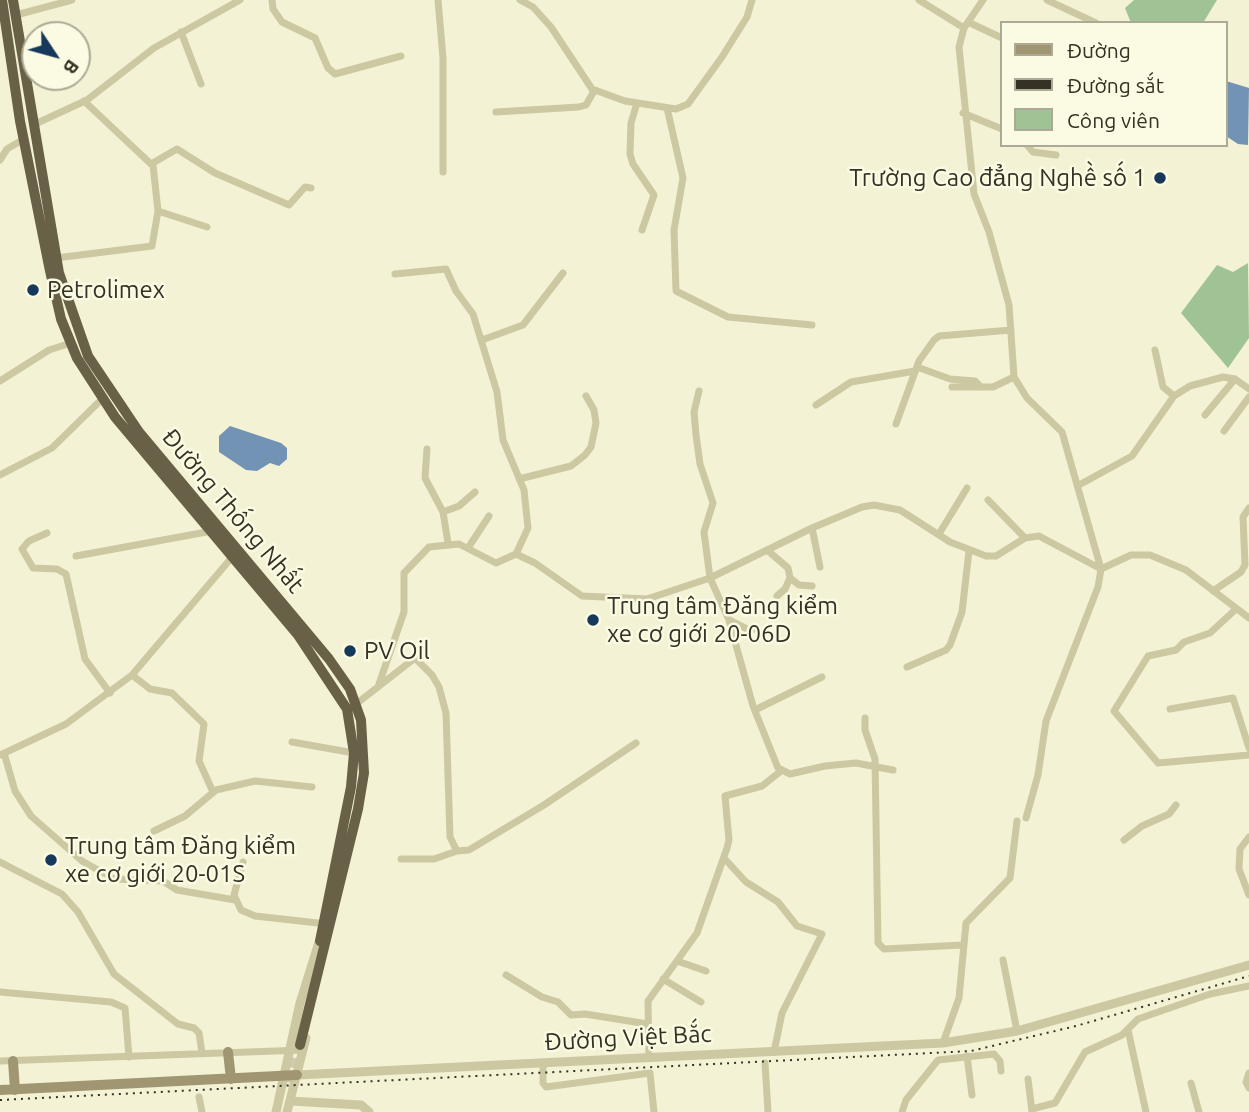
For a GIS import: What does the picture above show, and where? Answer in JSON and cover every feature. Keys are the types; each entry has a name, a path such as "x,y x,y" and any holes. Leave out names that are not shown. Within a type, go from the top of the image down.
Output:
{"highway":[{"name":"Đường Thống Nhất","path":"2,0 54,289 71,344 102,399 212,531 236,552"},
{"name":"Đường Thống Nhất","path":"7,16 13,0"},
{"name":"Đường Thống Nhất","path":"26,131 64,291 88,356 139,432 236,552 352,706 364,739 364,773 297,1047"},
{"name":"Đường Thống Nhất","path":"323,943 354,752 352,706"}],"main road":[{"path":"228,1052 231,1079"},
{"path":"13,1061 15,1090"},
{"name":"Đường Việt Bắc","path":"0,1090 297,1075"}],"street":[{"path":"7,16 72,0"},
{"path":"0,160 4,149 26,131 84,102 124,69 181,32 240,0"},
{"path":"272,0 273,9 282,22 315,38 328,68 335,74 401,56"},
{"path":"438,0 443,58 443,172"},
{"path":"520,0 541,15 594,91 637,103 676,109 688,104 747,17 752,0"},
{"path":"919,0 966,25 1000,37"},
{"path":"983,0 966,25 959,47 963,113 974,194 992,244 1009,305 1014,377 1027,398 1062,432 1101,569 1098,587 1046,721 1038,775 1026,818"},
{"path":"1047,0 1092,21"},
{"path":"181,32 201,84"},
{"path":"496,112 579,107 586,105 594,91"},
{"path":"56,258 152,246 158,211 153,165 115,134 84,102"},
{"path":"637,103 631,123 630,154 633,164 654,195 642,230"},
{"path":"667,107 683,178 674,230 676,290 728,317 812,325"},
{"path":"963,113 1000,128"},
{"path":"1029,147 1033,152 1056,155"},
{"path":"153,165 177,149 215,173 289,205 305,187 312,188"},
{"path":"158,211 207,227"},
{"path":"378,687 404,612 402,582 405,569 423,550 448,543 468,548 496,563 516,554 527,531 528,521 519,479 503,440 497,392 473,314 456,291 447,270 395,274"},
{"path":"482,340 523,325 563,273"},
{"path":"895,424 916,369 939,336 1011,330"},
{"path":"0,381 49,351 71,344"},
{"path":"1155,350 1163,387 1174,396"},
{"path":"816,405 851,382 916,369 950,379 975,381 982,387"},
{"path":"952,387 1002,384 1014,377"},
{"path":"1079,485 1132,456 1174,396 1210,380 1236,379 1249,389"},
{"path":"1205,415 1236,379"},
{"path":"699,391 694,412 696,435 713,503 704,532 710,578 729,620 755,710 781,771 790,774 825,766 856,763 893,770"},
{"path":"519,479 571,466 585,455 595,435 597,423 594,410 586,396"},
{"path":"1224,431 1249,397"},
{"path":"0,475 47,452 102,399"},
{"path":"427,449 425,478 443,512 448,543"},
{"path":"939,534 967,488"},
{"path":"443,512 459,506 475,492"},
{"path":"988,500 1009,518 1025,538"},
{"path":"516,554 535,563 582,596 647,598 710,578 812,528 862,507 874,505 900,510 969,551 996,556 1025,538 1044,537 1101,569"},
{"path":"1213,591 1241,572 1247,564 1243,517 1249,508"},
{"path":"468,548 489,516"},
{"path":"812,528 820,567"},
{"path":"76,556 212,531"},
{"path":"47,533 29,541 22,549 33,568 57,569 66,574 85,659 110,693"},
{"path":"767,550 788,568 790,578 785,589 777,596"},
{"path":"907,667 946,650 950,645 962,612 969,551"},
{"path":"235,900 177,890 166,881 109,878 71,853 43,828 21,801 2,754 66,724 132,675 236,552"},
{"path":"1101,569 1131,555 1150,555 1186,570 1235,610 1249,618"},
{"path":"790,578 799,586 812,586"},
{"path":"1235,610 1210,633 1184,642 1176,650 1146,657 1114,711 1158,763 1249,755"},
{"path":"729,620 747,629 757,629"},
{"path":"352,706 415,659 439,687 447,723 450,837 457,851"},
{"path":"132,675 150,689 172,693 204,724 199,761 213,792"},
{"path":"755,710 822,677"},
{"path":"1170,709 1233,698 1249,748"},
{"path":"865,718 865,730 875,766 878,943 884,949 962,945"},
{"path":"292,742 354,752"},
{"path":"401,859 434,859 468,850 544,805 636,743"},
{"path":"649,1057 648,1001 702,924 729,840 727,793 762,786 781,771"},
{"path":"0,777 9,772"},
{"path":"153,831 185,816 213,792 255,781 312,787"},
{"path":"1124,840 1142,826 1169,814 1176,805"},
{"path":"943,1043 959,998 962,945 968,919 1010,878 1017,821"},
{"path":"1249,836 1240,849 1239,869 1249,895"},
{"path":"724,858 750,884 778,902 797,926 822,934 782,1013 774,1052"},
{"path":"0,862 62,894 78,912 114,974 178,1024 194,1028 199,1033 202,1053"},
{"path":"243,862 234,888 235,900 241,909 250,915 318,923"},
{"path":"1003,960 1017,1031"},
{"path":"677,961 706,971"},
{"name":"Đường Việt Bắc","path":"297,1075 943,1043 1017,1031 1249,965"},
{"path":"506,975 542,997 558,1002 571,1015 585,1014 648,1024"},
{"path":"663,979 701,1002"},
{"path":"1028,1079 1032,1111 1055,1104 1085,1052 1128,1030 1143,1016 1210,994 1249,986"},
{"path":"0,992 111,1002 125,1008 129,1057"},
{"path":"1128,1030 1146,1112"},
{"path":"0,1062 297,1047"},
{"path":"287,1112 297,1075 297,1047"},
{"path":"276,1112 285,1076 297,1047"},
{"path":"902,1112 906,1100 938,1059 994,1054 1000,1061 1001,1072"},
{"path":"967,1056 972,1095"},
{"path":"543,1063 543,1083 546,1087 650,1073 654,1112"},
{"path":"765,1063 768,1112"},
{"path":"1249,1073 1246,1082 1249,1088"},
{"path":"1191,1083 1199,1112"},
{"path":"199,1097 202,1112"},
{"path":"279,1099 361,1105 369,1112"}],"green space":[{"path":"1134,0 1217,0 1204,21 1130,21 1125,8"},
{"path":"1248,263 1249,338 1228,368 1181,313 1217,265 1233,272"}],"water":[{"path":"1228,82 1249,88 1248,145 1238,144 1228,137"},
{"path":"230,426 281,443 287,448 287,459 279,466 270,463 257,471 246,470 219,452 219,436"}],"tunnel":[{"path":"287,1082 296,1044"}],"railway":[{"path":"0,1100 971,1051 1076,1026 1249,976"}],"place":[{"name":"Trường Cao đẳng Nghề số 1","path":"1160,178"},
{"name":"Petrolimex","path":"33,290"},
{"name":"Trung tâm Đăng kiểm xe cơ giới 20-06D","path":"593,620"},
{"name":"PV Oil","path":"350,651"},
{"name":"Trung tâm Đăng kiểm xe cơ giới 20-01S","path":"51,860"}]}
